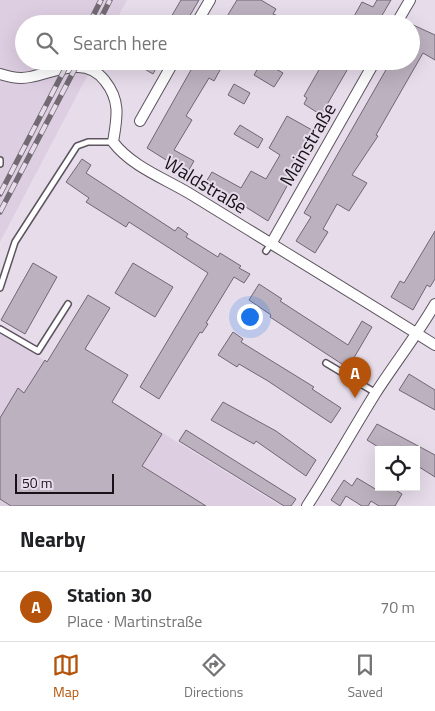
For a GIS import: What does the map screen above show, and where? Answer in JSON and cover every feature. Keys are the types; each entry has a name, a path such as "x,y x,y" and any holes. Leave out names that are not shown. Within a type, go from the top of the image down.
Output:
{"street":[{"path":"201,15 210,0"},
{"path":"401,15 410,0"},
{"path":"0,74 28,77 56,70"},
{"path":"92,70 103,77 116,98 118,116 114,142"},
{"path":"140,121 169,70"},
{"name":"Mainstraße","path":"269,248 370,70"},
{"name":"Waldstraße","path":"114,142 126,157 269,248 435,345"},
{"path":"307,506 376,393 409,342 418,334 435,304"}],"lane":[{"path":"0,288 15,242 77,146 88,142 114,142"},
{"path":"0,329 38,351 68,304"},
{"path":"326,363 376,393"}],"shaded area":[{"path":"0,0 127,0 119,15 15,15 15,70 90,70 0,242"},
{"path":"0,333 281,506 0,506"}],"building":[{"path":"181,0 199,0 190,15 172,15"},
{"path":"237,0 261,0 276,9 273,14 276,15 228,15"},
{"path":"377,0 391,0 382,15 355,15 362,2 373,7"},
{"path":"420,28 435,35 435,60 423,53 420,58"},
{"path":"146,70 155,70 153,74"},
{"path":"191,70 220,70 214,81 209,78 186,116 192,120 174,150 194,161 187,173 147,148"},
{"path":"257,70 278,70 283,73 274,87 254,75"},
{"path":"319,70 347,70 321,115 304,104 307,98 304,96"},
{"path":"386,70 413,70 376,135 378,136 352,175 367,183 349,211 337,204 323,229 328,232 315,253 296,241 311,217 304,213"},
{"path":"234,84 250,93 244,104 228,95"},
{"path":"287,116 312,130 302,148 305,149 291,174 293,175 268,221 206,182 212,172 241,188 251,171 266,179 280,155 269,148"},
{"path":"240,125 263,139 258,148 234,134"},
{"path":"82,159 91,165 86,173 175,231 178,227 188,234 186,237 218,257 220,253 250,274 244,283 234,277 206,323 208,324 202,333 200,332 159,399 140,387 208,273 129,222 126,227 86,202 89,198 66,182"},
{"path":"435,231 435,279 430,287 427,285 413,310 391,297 400,281 404,283"},
{"path":"33,263 57,277 25,334 1,320"},
{"path":"133,263 173,287 155,317 115,293"},
{"path":"259,284 282,299 280,301 348,345 362,321 372,327 348,368 270,317 271,315 249,300"},
{"path":"88,295 110,308 85,349 128,375 112,402 162,434 142,466 206,506 11,506 0,499 0,418 18,388 24,393 45,360 47,362"},
{"path":"233,332 243,339 241,342 314,387 312,389 341,408 331,423 268,381 239,364 237,367 218,355"},
{"path":"409,374 435,390 435,410 399,390"},
{"path":"223,402 276,431 316,460 306,476 256,441 254,444 211,420"},
{"path":"377,424 418,446 377,446 367,440"},
{"path":"186,430 296,499 291,506 284,506 179,441"},
{"path":"420,447 435,455 435,477 420,468"},
{"path":"357,478 375,489 375,491 397,491 402,494 395,506 379,506 371,501 368,506 362,506 346,496 340,506 331,500 344,480 352,486"}],"railway":[{"path":"94,15 101,0"},
{"path":"102,15 110,0"},
{"path":"0,194 64,70"},
{"path":"0,212 74,70"}],"place":[{"name":"Station 30","path":"355,398"}]}
